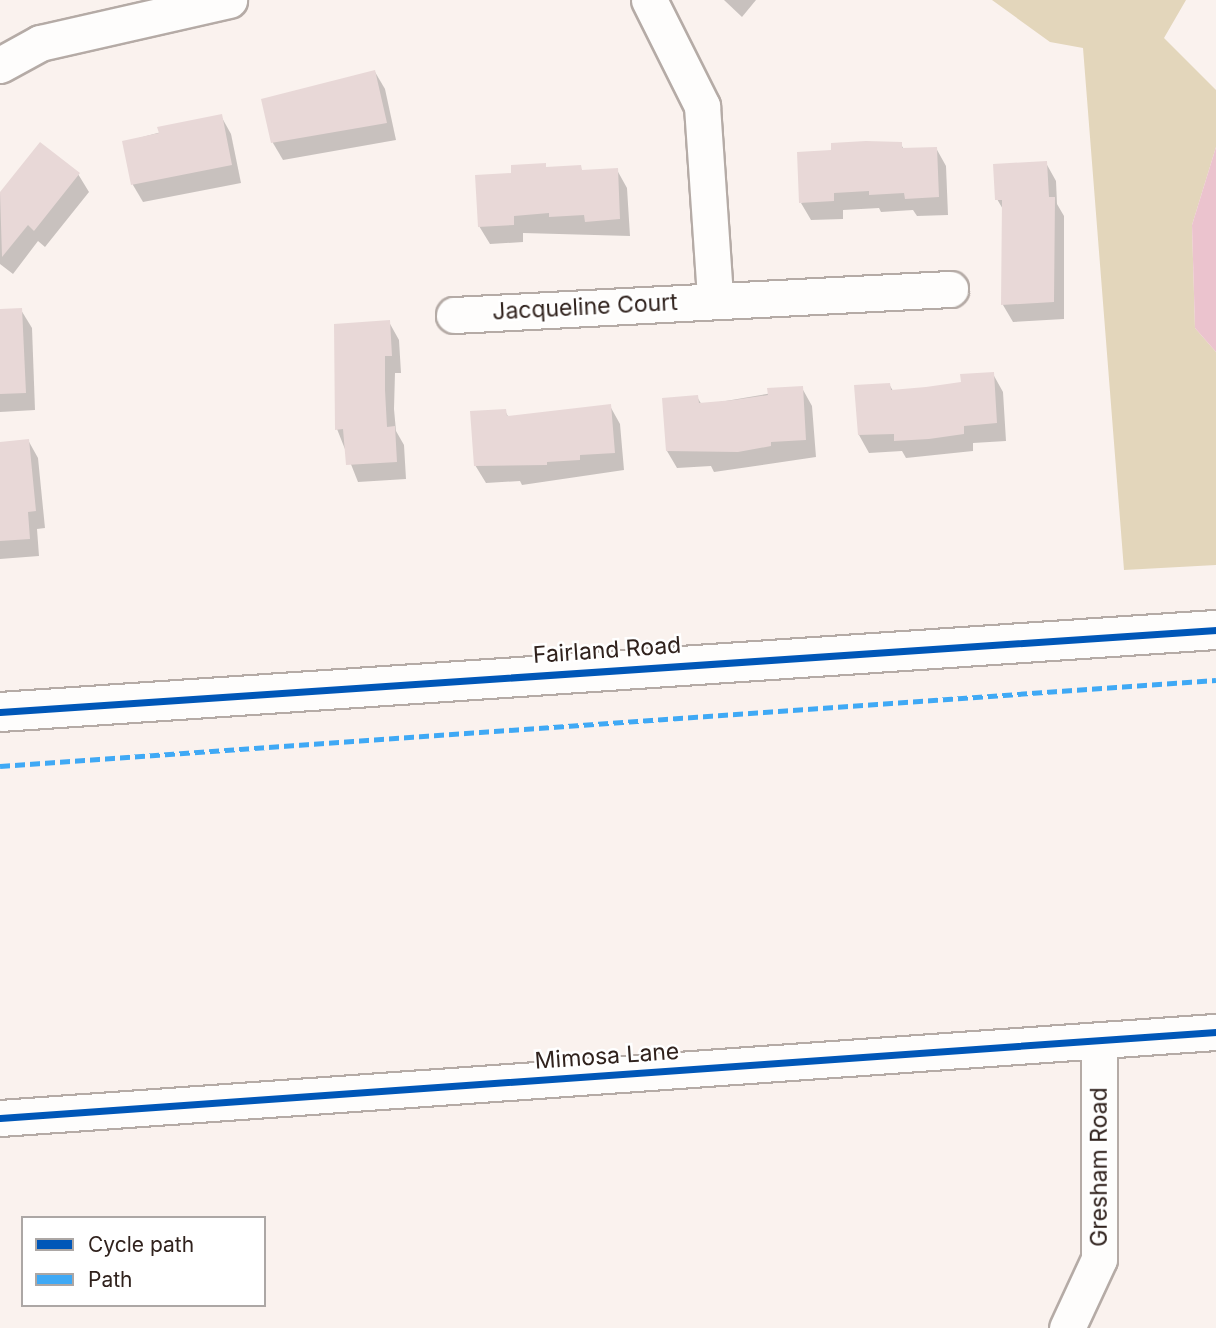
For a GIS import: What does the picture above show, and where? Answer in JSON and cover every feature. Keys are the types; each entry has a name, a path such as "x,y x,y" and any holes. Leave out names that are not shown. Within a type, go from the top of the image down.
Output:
{"main road":[{"name":"Fairland Road","path":"0,712 1216,630"}],"street":[{"path":"0,65 40,43 229,0"},
{"path":"649,0 702,106 715,299"},
{"name":"Jacqueline Court","path":"454,315 715,299 950,289"},
{"name":"Mimosa Lane","path":"0,1118 1216,1032"},
{"name":"Gresham Road","path":"1067,1328 1099,1259 1099,1041"}],"shaded area":[{"path":"992,0 1186,0 1164,38 1216,90 1216,147 1192,225 1195,328 1216,352 1216,565 1124,570 1083,48 1050,42"},
{"path":"1216,147 1216,352 1195,328 1192,225"}],"building":[{"path":"375,70 387,123 271,143 261,99"},
{"path":"222,114 232,165 131,185 122,141 159,133 157,127"},
{"path":"40,142 80,173 34,231 28,225 2,257 0,192"},
{"path":"902,142 902,148 937,147 939,197 905,199 904,193 869,195 869,191 834,193 834,201 799,203 797,152 831,150 831,143"},
{"path":"1047,161 1049,197 1055,197 1054,302 1001,305 1002,200 995,200 993,164"},
{"path":"546,163 546,167 581,165 582,170 618,168 620,219 585,222 584,215 549,217 549,213 514,216 514,225 478,227 475,175 511,173 511,165"},
{"path":"22,308 26,393 0,394 0,309"},
{"path":"390,320 392,356 385,356 385,390 387,427 395,426 397,462 346,465 343,429 335,430 334,324"},
{"path":"994,372 997,423 964,426 964,434 929,439 894,441 894,434 858,435 854,385 890,383 891,390 926,387 961,382 960,374"},
{"path":"803,386 806,440 771,442 771,446 738,452 666,451 662,398 698,395 699,403 768,395 767,388"},
{"path":"611,404 615,453 580,455 580,460 547,462 547,465 474,466 470,411 506,409 507,416"},
{"path":"29,439 36,511 28,512 30,539 0,541 0,442"}],"marked path":[{"path":"0,766 1216,680"}],"cycle path":[{"path":"0,712 1216,630"},
{"path":"0,1118 1216,1032"}]}
